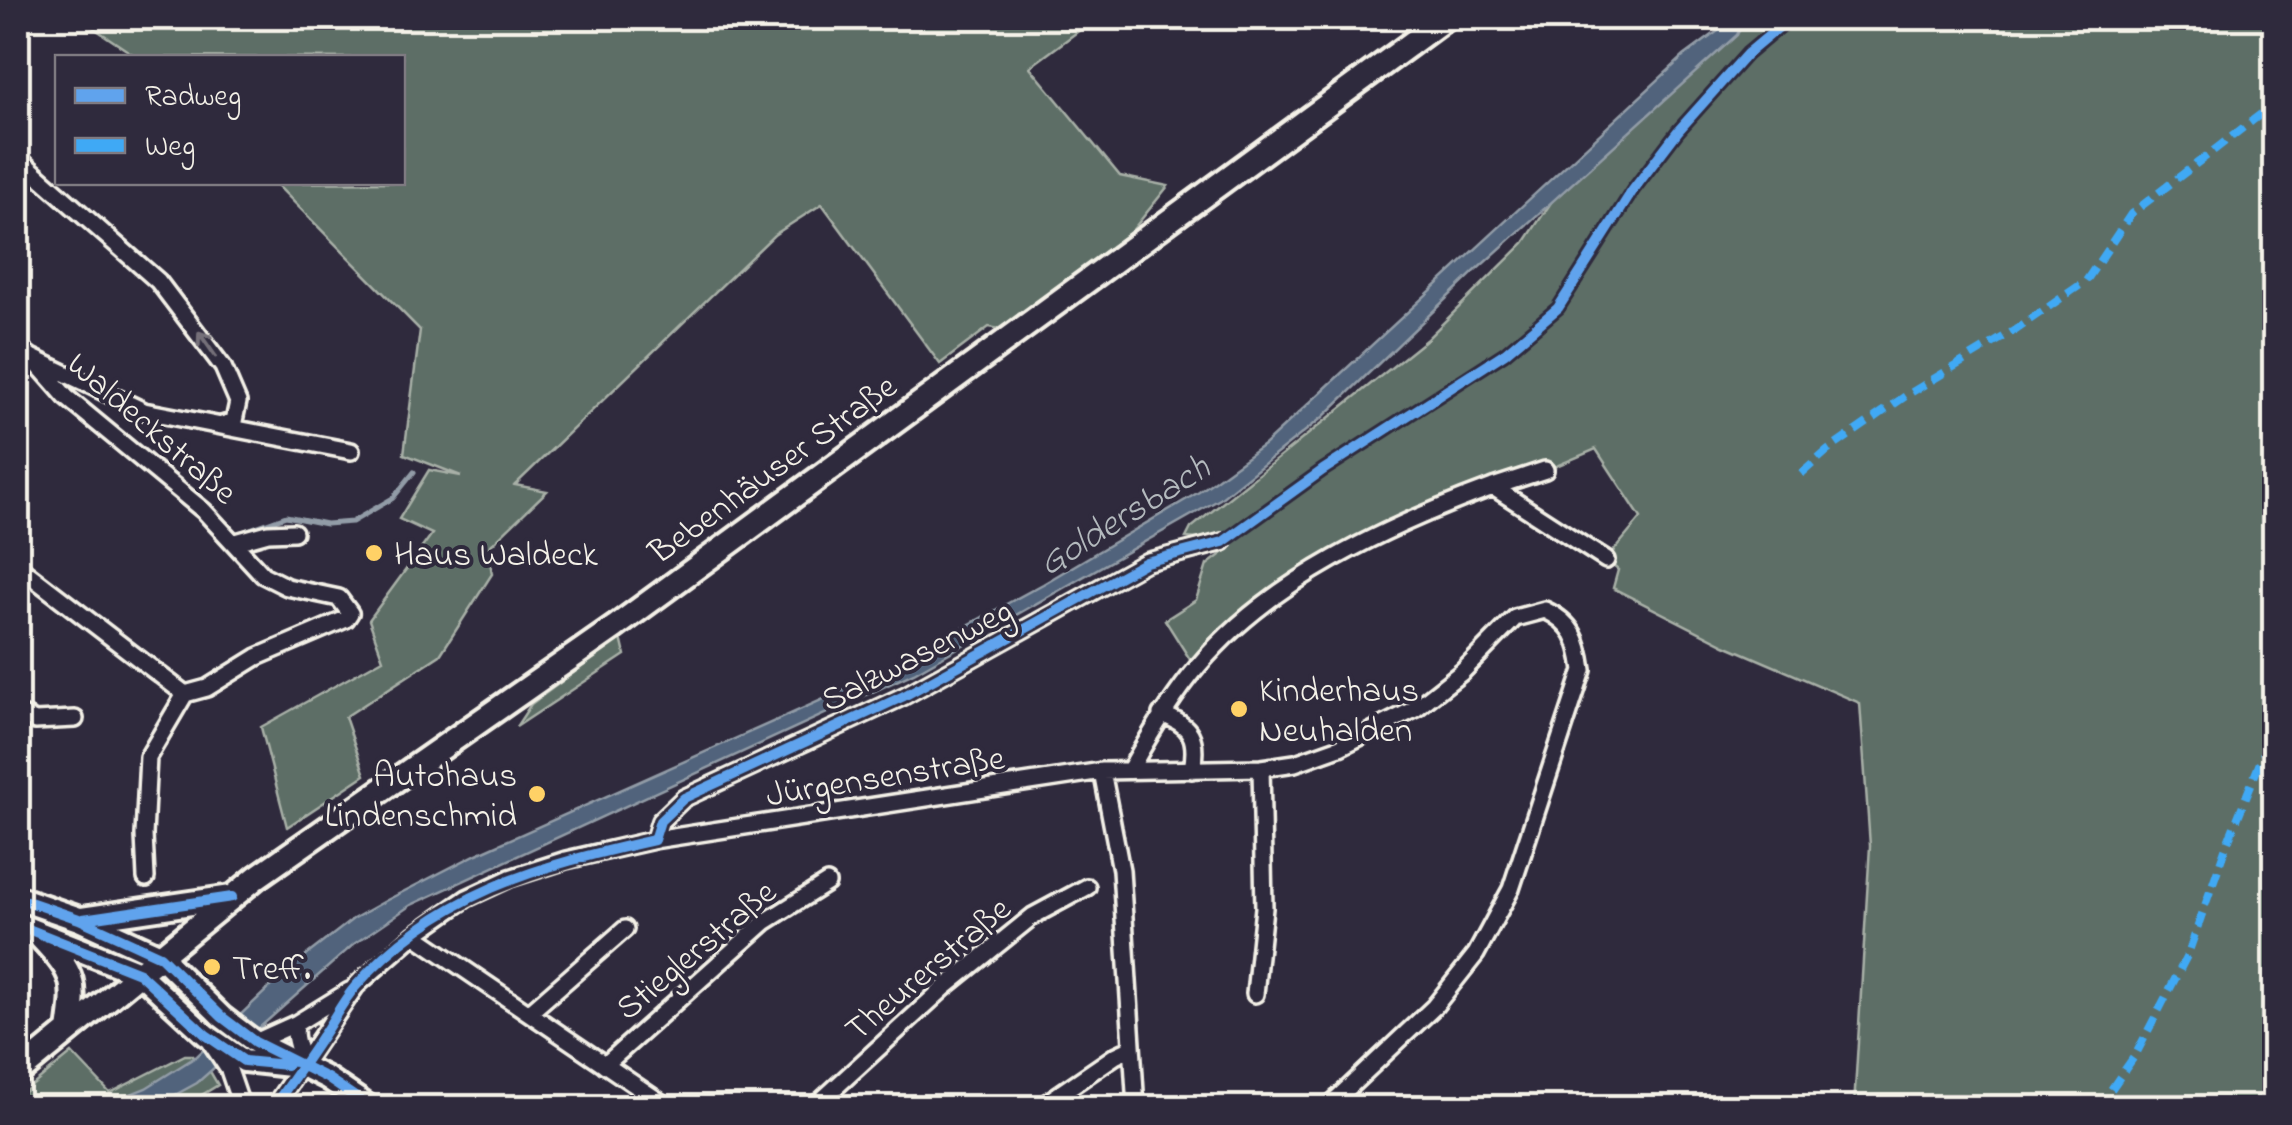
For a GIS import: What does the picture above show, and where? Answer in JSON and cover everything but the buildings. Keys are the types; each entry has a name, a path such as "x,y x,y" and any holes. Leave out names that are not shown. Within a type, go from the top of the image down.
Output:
{"main road":[{"name":"Bebenhäuser Straße","path":"18,1073 232,897 615,627 1446,18"},
{"path":"79,919 232,897"},
{"path":"18,898 79,919 160,956"},
{"path":"26,928 139,974"},
{"path":"26,928 69,970 73,996 69,1032"}],"street":[{"path":"18,158 158,281 200,334 223,368 238,402 234,420 222,425"},
{"path":"24,352 144,411 350,452"},
{"name":"Waldeckstraße","path":"24,352 66,397 181,491 236,542 264,575 288,587 339,598 350,613 346,619 257,657 207,688 185,694"},
{"path":"1131,768 1161,714 1200,662 1298,578 1411,522 1545,470"},
{"path":"1493,487 1606,560"},
{"name":"Waldeckstraße","path":"236,542 268,533 294,532"},
{"name":"Salzwasenweg","path":"654,840 660,821 684,798 904,696 1146,562 1223,542"},
{"path":"18,566 185,694 152,747 147,763 146,878"},
{"name":"Jürgensenstraße","path":"255,1042 296,1023 356,986 414,935 467,898 510,878 566,860 654,840 1102,771 1261,768 1295,763 1325,753 1428,701 1515,618 1545,610 1572,627 1583,670 1511,889 1476,954 1434,1007 1327,1108"},
{"path":"18,713 35,721 75,718"},
{"path":"1161,714 1181,722 1193,736 1192,770"},
{"path":"1255,994 1264,908 1261,768"},
{"path":"1102,771 1121,870 1136,1108"},
{"name":"Stieglerstraße","path":"605,1065 764,922 827,883"},
{"name":"Theurerstraße","path":"814,1108 944,988 1033,916 1087,886"},
{"path":"530,1012 625,928"},
{"path":"414,935 670,1108"},
{"path":"160,956 222,1017 255,1042 328,1078 371,1108"},
{"path":"139,974 236,1066 242,1108"},
{"name":"Jürgensenstraße","path":"273,1108 356,986"},
{"path":"296,1023 294,1036 302,1067"},
{"path":"1039,1108 1115,1056 1132,1051"},
{"path":"236,1066 302,1067"}],"green space":[{"path":"79,18 1096,18 1030,67 1120,176 1168,186 1131,232 1000,329 989,327 940,364 822,204 774,235 515,485 547,491 488,548 492,574 440,655 345,717 365,775 287,827 261,727 383,659 369,620 432,534 399,519 429,470 461,476 404,454 420,330 277,185 405,185 405,55 134,55"},
{"path":"1732,18 2274,18 2274,1107 1854,1107 1870,846 1860,703 1725,645 1613,588 1618,570 1606,560 1641,518 1596,449 1310,571 1196,669 1165,620 1196,600 1207,565 1227,550 1220,536 1210,540 1186,538 1191,528 1427,339 1524,243 1572,171"},
{"path":"621,638 625,655 516,727 531,704"},
{"path":"72,1053 110,1093 185,1055 192,1055 218,1085 182,1107 18,1108 18,1097"}],"water":[{"path":"1726,18 1752,18 1473,273 1323,417 1220,499 914,673 411,905 354,944 197,1083 153,1107 96,1108 146,1088 197,1056 291,967 353,919 387,900 477,854 873,677 1043,584 1199,492 1265,444 1684,56 1726,25"}],"waterway":[{"path":"239,533 286,516 326,524 352,522 393,498 414,472"}],"marked path":[{"path":"1801,474 1907,395 2012,332 2086,281 2131,214 2274,104"},
{"path":"2098,1108 2136,1054 2188,954 2274,728"}],"cycle path":[{"path":"273,1108 355,987 420,928 455,906 530,873 654,840 660,821 684,798 904,696 1146,562 1223,542 1323,470 1505,353 1558,308 1633,190 1678,131 1747,54 1790,18"},
{"path":"83,919 232,897"},
{"path":"18,898 79,919 160,956 222,1017 255,1042 327,1078 371,1108"},
{"path":"18,925 139,973 206,1035 244,1061 287,1065"}],"place":[{"name":"Haus Waldeck","path":"374,553"},
{"name":"Kinderhaus Neuhalden","path":"1239,709"},
{"name":"Autohaus Lindenschmid","path":"537,794"},
{"name":"Treff.","path":"212,967"}],"water label":[{"name":"Goldersbach","path":"1123,514"}]}
